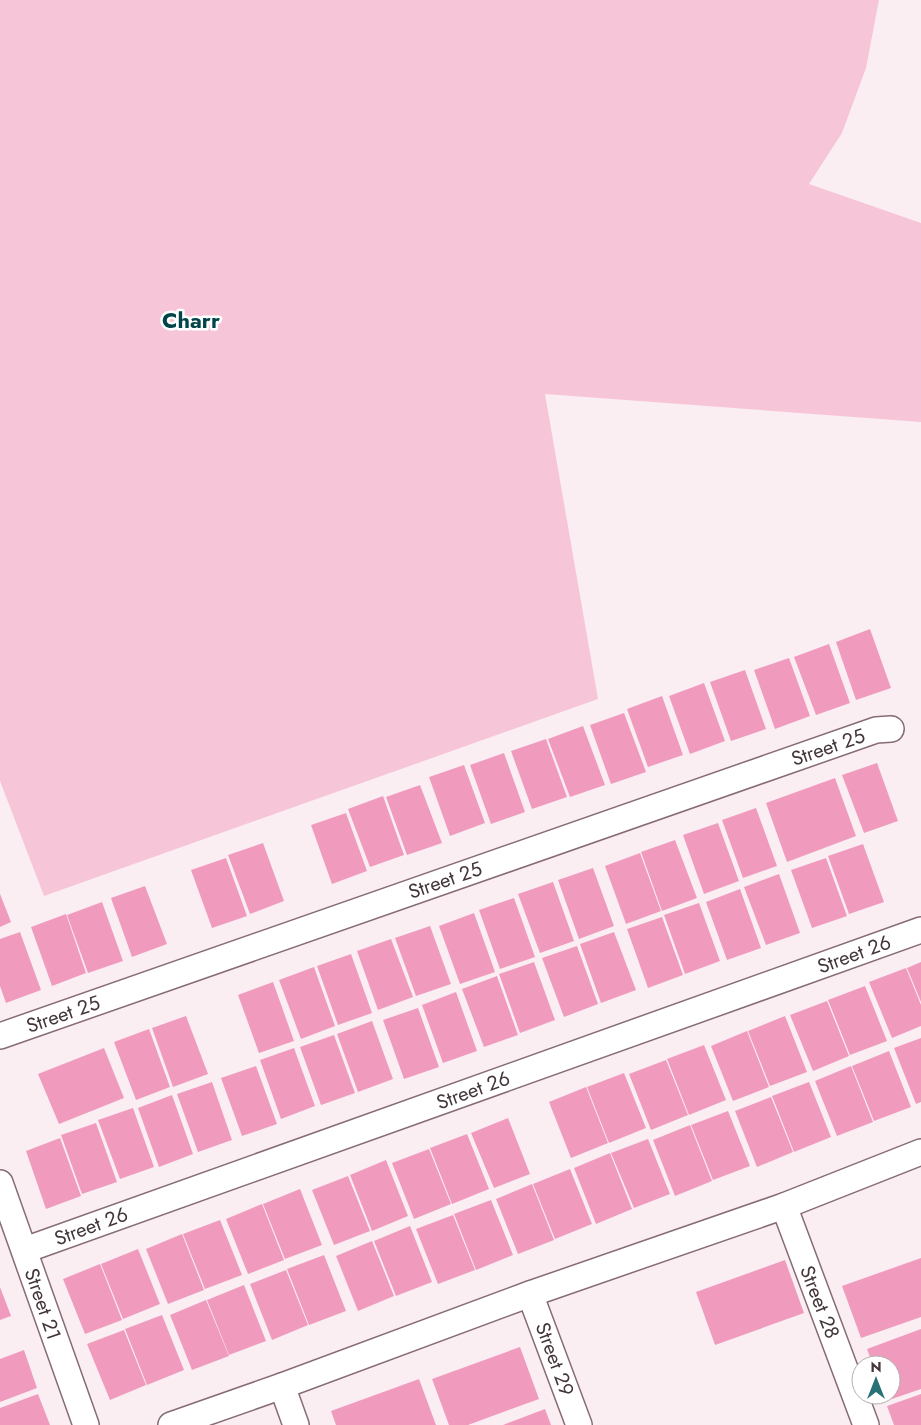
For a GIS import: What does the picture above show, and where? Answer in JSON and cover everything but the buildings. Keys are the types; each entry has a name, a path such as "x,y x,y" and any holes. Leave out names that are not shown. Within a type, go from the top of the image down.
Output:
{"street":[{"name":"Street 25","path":"0,1036 867,733 891,729"},
{"name":"Street 26","path":"25,1250 921,930"},
{"path":"171,1425 530,1294 784,1206 921,1152"},
{"name":"Street 21","path":"0,1183 86,1425"},
{"name":"Street 28","path":"784,1206 866,1425"},
{"name":"Street 29","path":"530,1294 579,1425"},
{"path":"282,1386 296,1425"}],"shaded area":[{"path":"0,0 879,0 866,68 842,133 809,184 921,223 921,422 545,394 598,699 44,896 0,781"}],"district":[{"name":"Charr","path":"191,320"}]}
